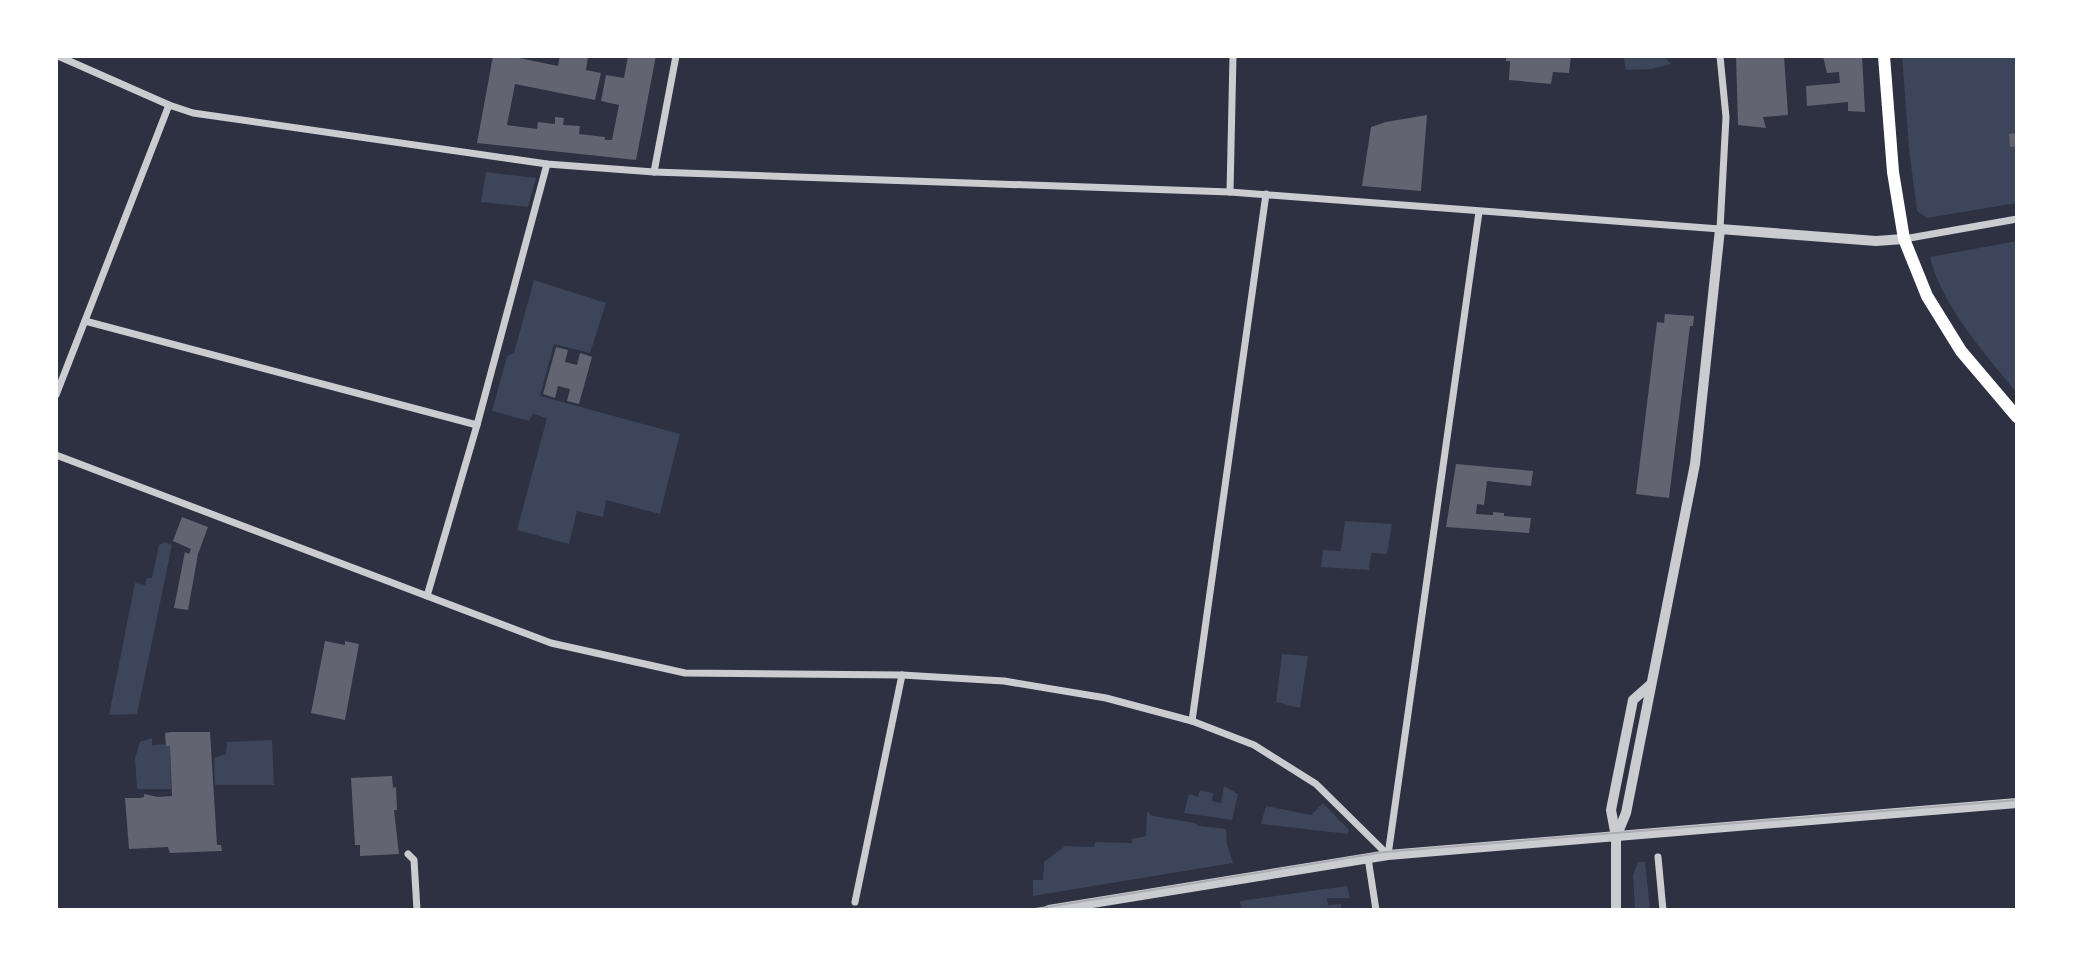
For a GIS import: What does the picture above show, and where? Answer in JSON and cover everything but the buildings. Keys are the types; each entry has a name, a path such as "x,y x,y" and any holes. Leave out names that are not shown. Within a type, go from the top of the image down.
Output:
{"main road":[{"path":"1884,56 1893,172 1904,239 1927,296 1961,351 2017,417"}],"street":[{"path":"58,56 193,113 547,164 654,172 1266,194 1876,241 1904,239 2017,219"},
{"path":"654,172 676,56"},
{"path":"1230,192 1233,56"},
{"path":"1616,910 1616,836 1626,813 1695,464 1720,229 1726,117 1720,56"},
{"path":"56,395 169,105"},
{"path":"427,596 477,425 547,164"},
{"path":"1192,721 1266,194"},
{"path":"1388,855 1479,212"},
{"path":"85,321 477,425"},
{"path":"56,455 551,643 685,673 902,675 1004,681 1106,698 1192,721 1254,745 1316,784 1388,855"},
{"path":"855,901 902,675"},
{"path":"1049,910 1388,855 2017,803"},
{"path":"408,854 414,860 417,910"},
{"path":"1658,857 1663,910"},
{"path":"1368,858 1376,910"}],"shaded area":[{"path":"1623,56 1664,56 1671,64 1652,69 1626,70"},
{"path":"1902,56 2017,56 2017,203 1927,218 1917,211"},
{"path":"486,172 536,178 528,207 481,202"},
{"path":"2017,241 2017,393 1954,311 1930,257"},
{"path":"534,280 606,303 590,353 554,344 540,396 680,434 660,514 606,500 603,517 577,511 569,544 517,530 547,418 533,414 529,421 492,411 507,356 514,353"},
{"path":"1345,521 1392,524 1387,554 1371,553 1369,570 1321,567 1323,550 1341,551"},
{"path":"164,542 172,545 137,714 109,715 135,583 145,585 147,578 152,578 159,545"},
{"path":"1282,654 1308,656 1300,708 1276,702"},
{"path":"152,738 152,745 170,744 171,789 137,789 135,758 140,742"},
{"path":"272,740 274,785 215,785 214,758 226,754 227,742"},
{"path":"1224,786 1238,794 1232,820 1184,813 1189,794 1198,797 1200,790 1213,793 1212,801 1221,803"},
{"path":"1323,803 1349,830 1348,834 1261,824 1266,806 1311,815"},
{"path":"1147,812 1153,816 1199,826 1226,829 1233,863 1033,896 1033,880 1043,880 1044,862 1065,846 1094,847 1095,842 1132,843 1132,839 1146,836"},
{"path":"1638,862 1645,862 1650,910 1635,910 1633,875"},
{"path":"1347,886 1350,898 1327,898 1328,905 1341,904 1341,910 1241,910 1240,901"}],"tram line":[{"path":"1029,910 1385,852 2017,800"}]}
